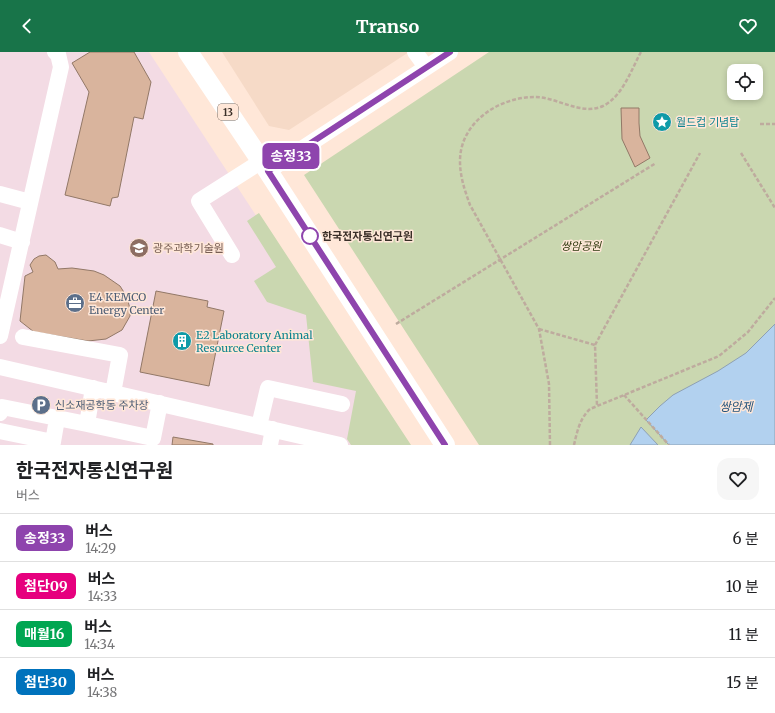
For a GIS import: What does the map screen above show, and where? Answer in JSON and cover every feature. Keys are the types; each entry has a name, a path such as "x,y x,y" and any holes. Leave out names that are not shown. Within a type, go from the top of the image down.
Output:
{"main road":[{"name":"13","path":"188,52 265,166 445,445"}],"street":[{"path":"415,52 436,58"},
{"path":"0,336 61,66 58,53"},
{"path":"232,255 199,201 265,166 436,58"},
{"path":"0,194 30,202"},
{"path":"0,235 22,242"},
{"path":"23,337 120,355 113,393"},
{"path":"0,367 340,445"},
{"path":"87,424 93,388"},
{"path":"270,445 266,427 268,388 342,404"},
{"path":"0,413 2,406 57,419 153,438 160,403"},
{"path":"0,431 53,442 57,419"}],"path":[{"path":"550,445 549,384 539,329 470,206 462,184 460,160 464,139 476,121 492,108 513,100 524,98 545,98 586,109 602,106 615,97 621,90 641,52"},
{"path":"760,124 775,124"},
{"path":"597,406 595,345 700,153"},
{"path":"741,153 775,208"},
{"path":"396,324 656,163"},
{"path":"574,445 582,419 590,409 719,356 748,332 775,298"},
{"path":"539,329 595,345"},
{"path":"624,395 669,445"}],"shaded area":[{"name":"광주과학기술원","path":"0,52 149,52 406,445 0,445"},
{"path":"222,52 409,52 289,130 269,126"}],"green space":[{"name":"쌍암공원","path":"489,52 775,52 775,445 479,445 304,175"},
{"path":"259,213 411,445 351,445 347,439 356,391 313,382 306,315 267,302 254,281 276,267 247,221"}],"water":[{"name":"쌍암제","path":"775,324 775,445 669,445 646,420 673,395 718,371 746,353"},
{"path":"641,427 658,445 630,445"}],"building":[{"path":"90,52 134,52 151,82 143,119 134,117 118,197 112,198 110,206 65,195 89,92 72,63"},
{"path":"621,108 639,108 640,136 650,158 635,167 622,139"},
{"name":"E4 KEMCO Energy Center","path":"46,255 55,262 58,269 72,268 94,271 104,275 120,286 127,297 130,309 130,316 122,330 106,339 88,341 34,332 20,321 25,276 33,272 30,265 34,259 39,256"},
{"name":"E2 Laboratory Animal Resource Center","path":"156,291 208,301 207,307 224,311 209,386 140,372"},
{"path":"173,437 213,444 213,445 172,445"}],"bus line":[{"name":"송정33","path":"445,445 268,171 450,52"}],"place":[{"name":"월드컵 기념탑","path":"662,122"},
{"name":"한국전자통신연구원","path":"310,236"},
{"name":"광주과학기술원","path":"139,248"},
{"name":"E4 KEMCO Energy Center","path":"75,303"},
{"name":"E2 Laboratory Animal Resource Center","path":"182,341"},
{"name":"신소재공학동 주차장","path":"41,405"}]}
